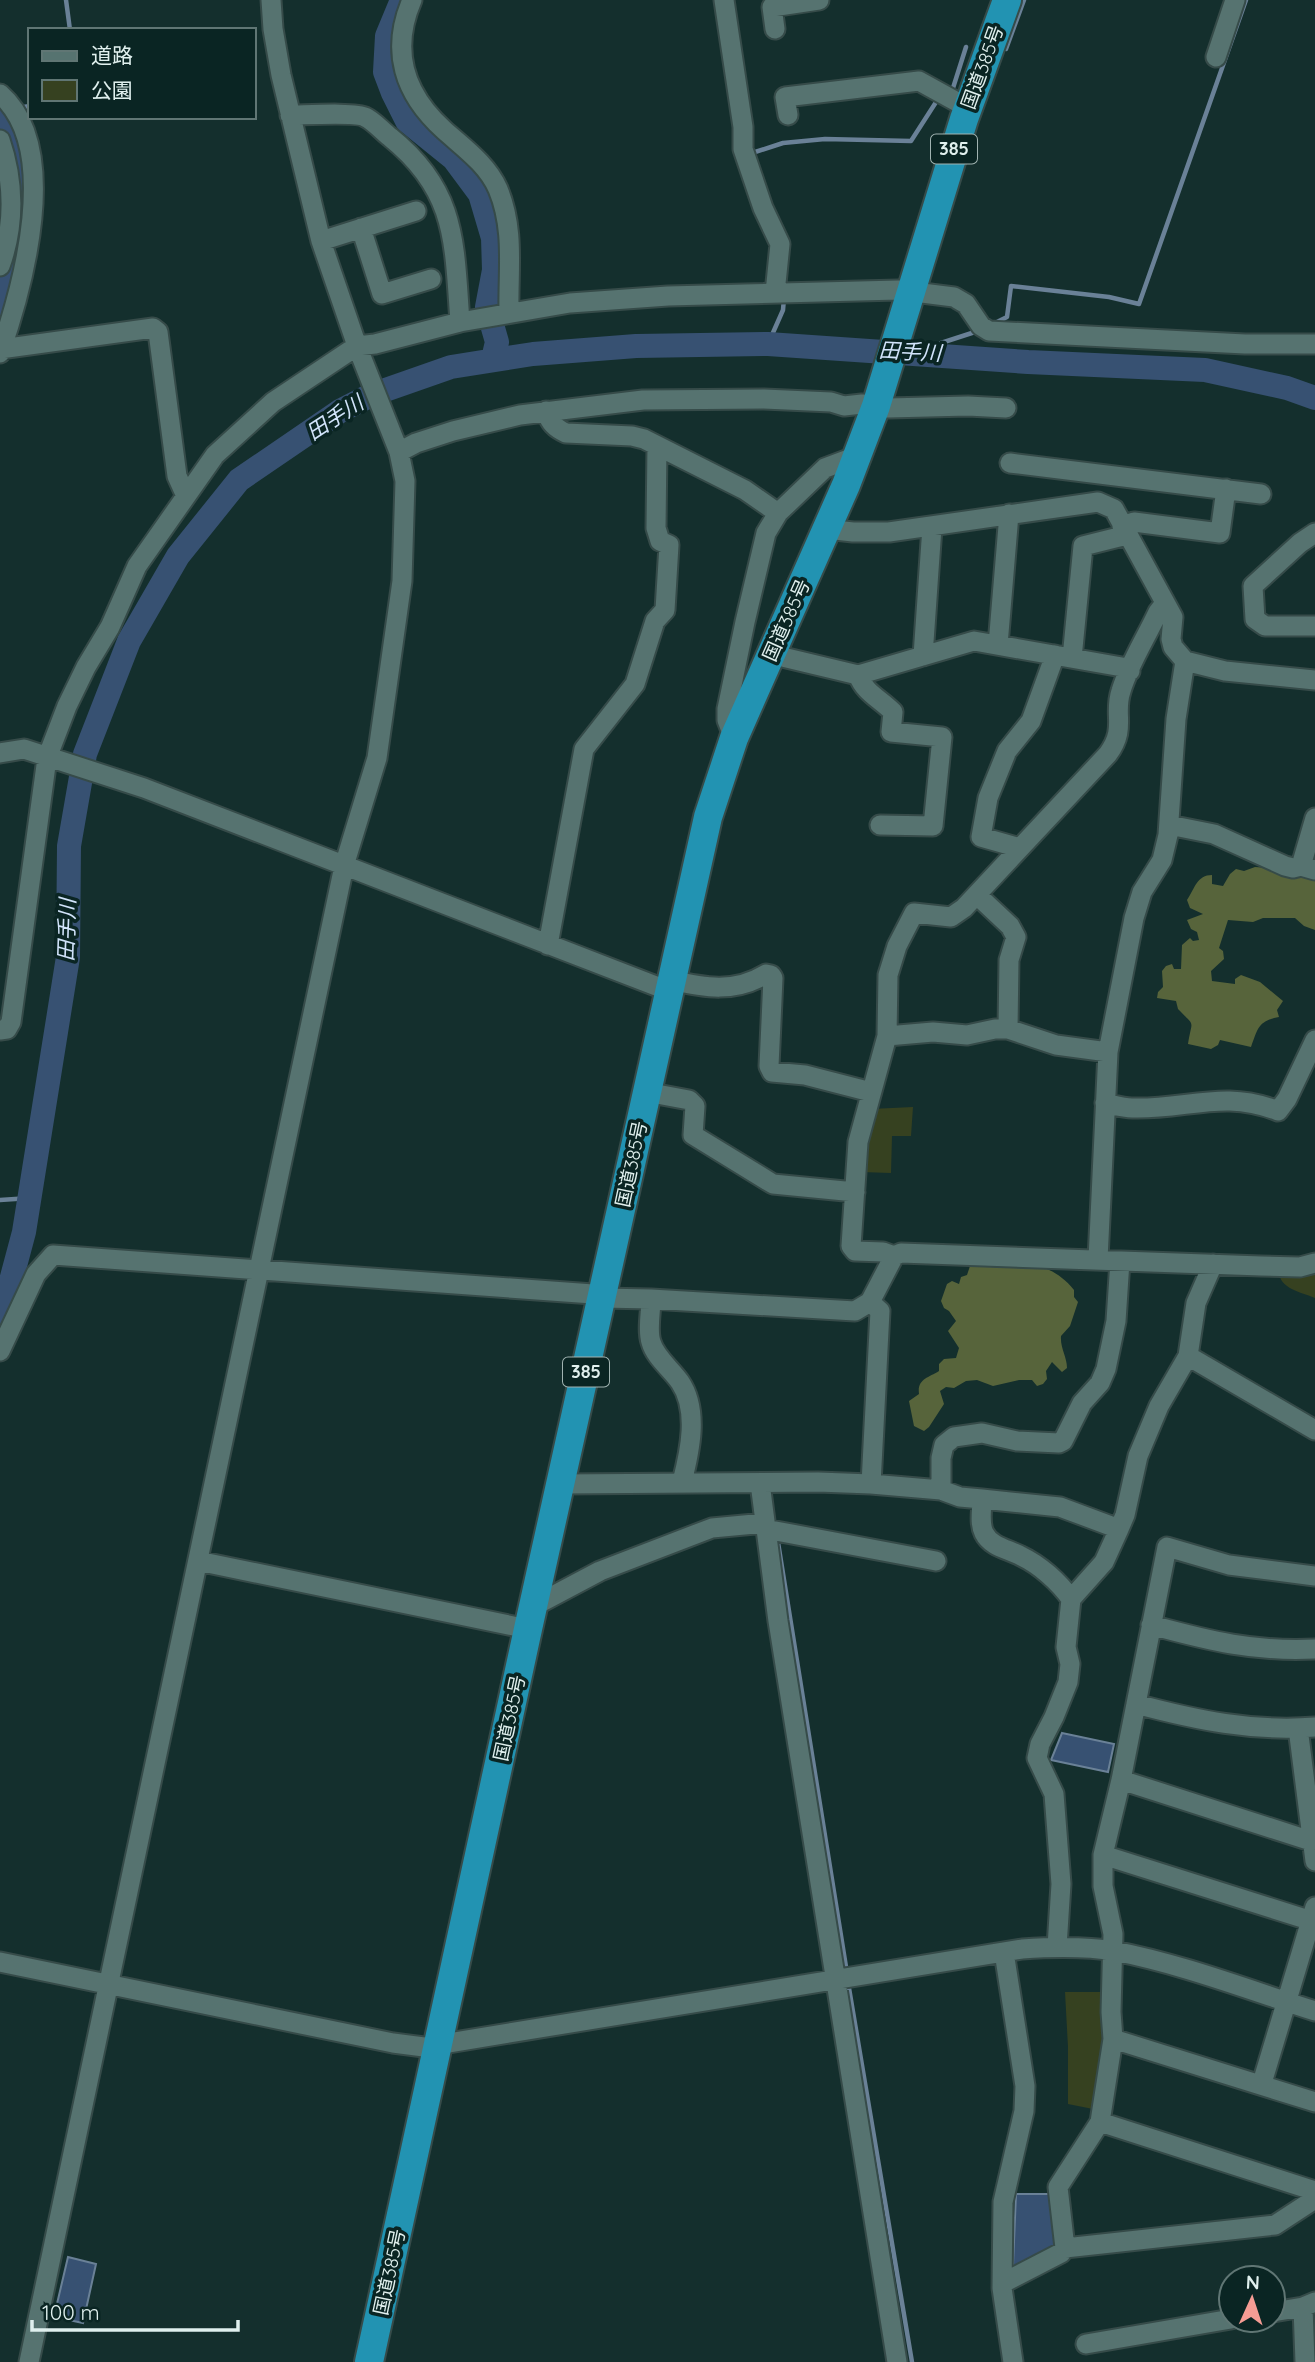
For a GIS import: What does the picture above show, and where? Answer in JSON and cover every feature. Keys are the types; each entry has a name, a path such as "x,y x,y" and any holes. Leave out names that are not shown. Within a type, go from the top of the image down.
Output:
{"highway":[{"name":"国道385号","path":"369,2362 708,817 734,738 858,456 876,406 909,296 951,99 1007,0"}],"street":[{"path":"29,2362 344,866 377,758 395,641 406,515 405,481 397,449 321,241 290,115 273,29 271,0"},
{"path":"412,0 401,43 410,89 430,116 486,169 497,187 511,242 509,312"},
{"path":"724,0 743,127 743,149 762,208 780,244 775,293"},
{"path":"775,29 772,7 819,0"},
{"path":"1216,57 1236,0"},
{"path":"788,115 785,97 919,81 951,99"},
{"path":"8,103 28,145 33,167 33,213 18,288 1,350 153,328 158,332 177,476 186,496"},
{"path":"290,115 363,115 407,151 437,188 448,214 468,320"},
{"path":"0,140 8,166 11,213 0,266"},
{"path":"321,241 416,211"},
{"path":"361,228 382,295 431,279"},
{"path":"0,1030 6,1029 11,1022 47,758 67,706 110,627 137,566 215,455 273,402 359,351 375,344 468,320 570,303 668,296 775,293 954,297 966,304 981,326 989,331 1245,344 1315,344"},
{"path":"397,449 453,431 520,415 643,400 764,399 831,402 844,406 862,404 1006,408"},
{"path":"547,411 549,421 556,429 566,433 644,439 745,490 778,513"},
{"path":"548,945 584,749 635,684 655,621 665,610 668,545 660,541 656,528 657,446"},
{"path":"734,738 727,720 729,698 766,533 778,513 825,468 858,456"},
{"path":"1010,463 1261,494"},
{"path":"1106,504 1109,475"},
{"path":"1020,848 981,837 988,799 1007,751 1031,721 1064,657 1083,546 1125,531 1134,522 1220,533 1226,489"},
{"path":"826,529 889,532 1098,502 1106,504 1114,509 1168,609 1173,647 1185,661 1225,671 1315,680"},
{"path":"998,645 1009,514"},
{"path":"923,656 932,527"},
{"path":"1315,533 1300,543 1253,586 1252,605 1255,620 1265,626 1315,626"},
{"path":"894,1256 883,1252 855,1251 851,1246 858,1142 887,1036 888,975 897,946 914,913 951,916 977,895 1115,744 1120,723 1120,692 1158,612 1168,609"},
{"path":"771,654 858,675 974,641 1122,667 1130,671"},
{"path":"1098,1259 1108,1052 1134,918 1142,891 1162,860 1169,825 1176,719 1185,661"},
{"path":"858,675 863,689 893,712 891,732 942,737 933,826 880,825"},
{"path":"0,753 24,749 144,788 548,945 670,986 724,988 756,980 766,974 771,975 769,1066 772,1072 805,1075 871,1092"},
{"path":"1169,825 1214,834 1285,866 1308,868 1315,818"},
{"path":"977,895 1010,926 1016,936 1009,960 1009,1029"},
{"path":"887,1036 933,1032 967,1035 1009,1029 1056,1045 1108,1052"},
{"path":"1105,1103 1132,1108 1227,1100 1256,1102 1278,1111 1287,1099 1315,1040"},
{"path":"646,1092 689,1100 695,1106 693,1135 766,1181 855,1192"},
{"path":"0,1351 36,1274 53,1255 593,1294 602,1298 855,1311 870,1302 887,1267 894,1256 901,1253 1300,1267 1315,1263"},
{"path":"941,1490 941,1458 944,1445 954,1437 982,1433 1017,1441 1059,1443 1063,1440 1082,1403 1100,1383 1105,1368 1116,1321 1120,1261"},
{"path":"1057,1947 1061,1884 1054,1794 1037,1758 1040,1744 1068,1682 1070,1664 1066,1647 1071,1599 1104,1562 1125,1515 1138,1456 1159,1406 1188,1356 1196,1303 1213,1264"},
{"path":"651,1299 650,1343 680,1383 692,1432 682,1482"},
{"path":"870,1302 880,1311 871,1484"},
{"path":"1188,1356 1315,1430"},
{"path":"760,1483 897,2362"},
{"path":"561,1484 871,1484 941,1490 960,1497 1060,1507 1119,1529"},
{"path":"982,1499 982,1526 985,1536 999,1547 1038,1567 1062,1587 1071,1599"},
{"path":"198,1561 531,1618 600,1571 712,1528 765,1526 936,1561"},
{"path":"1065,2248 1058,2188 1100,2122 1114,2039 1111,2012 1113,1934 1102,1886 1103,1855 1121,1780 1167,1546 1229,1566 1315,1576"},
{"path":"1152,1625 1214,1643 1250,1648 1315,1649"},
{"path":"1136,1704 1201,1721 1244,1727 1306,1727 1311,1842 1315,1861"},
{"path":"1121,1780 1311,1842"},
{"path":"1103,1855 1313,1914 1262,2083"},
{"path":"0,1962 393,2043 424,2047 1004,1952 1057,1947 1113,1951 1184,1969 1315,2011"},
{"path":"1004,1952 1025,2086 1024,2110 1003,2202 1003,2283 1013,2362"},
{"path":"1114,2039 1262,2083 1315,2102"},
{"path":"1100,2122 1315,2191"},
{"path":"1003,2283 1061,2253 1065,2248 1275,2225 1315,2199"},
{"path":"1287,2309 1309,2304 1305,2362"},
{"path":"1086,2344 1217,2321"}],"green space":[{"path":"1255,867 1315,880 1315,930 1304,926 1295,918 1263,918 1253,922 1228,920 1219,948 1223,951 1224,959 1211,971 1212,981 1235,984 1235,979 1241,975 1260,982 1283,1001 1277,1010 1279,1017 1260,1026 1251,1047 1220,1040 1218,1045 1211,1049 1188,1044 1191,1024 1178,1009 1176,1001 1157,998 1163,987 1162,971 1172,964 1174,969 1181,969 1182,945 1190,938 1193,941 1199,940 1197,932 1191,929 1187,920 1203,914 1190,908 1187,900 1203,877 1212,875 1212,884 1223,886 1236,869 1244,871"},
{"path":"913,1107 911,1136 892,1136 891,1173 861,1172 871,1109"},
{"path":"971,1263 1028,1264 1064,1279 1074,1290 1074,1297 1078,1302 1070,1326 1061,1336 1067,1368 1062,1372 1052,1362 1046,1371 1047,1379 1037,1386 1032,1380 993,1386 977,1380 966,1381 954,1388 946,1387 940,1391 944,1404 924,1431 914,1426 909,1401 919,1394 920,1385 927,1377 939,1371 939,1364 944,1359 956,1358 959,1348 948,1331 956,1321 941,1301 947,1284 952,1281 959,1284 961,1277 967,1275"},
{"path":"1315,1269 1315,1298 1287,1286 1279,1271"},
{"path":"1065,1992 1106,1992 1106,2039 1093,2109 1068,2104"}],"water":[{"path":"1062,1733 1114,1744 1108,1772 1051,1760"},
{"path":"1016,2194 1051,2194 1056,2243 1054,2249 1015,2266 1013,2265"},
{"path":"68,2257 96,2264 83,2323 64,2319 66,2311 56,2308"}],"waterway":[{"path":"66,0 70,28"},
{"path":"402,0 387,36 385,72 407,121 454,159 480,194 493,238 494,270 487,307 497,342 493,359"},
{"path":"1006,49 1024,0"},
{"path":"995,323 1007,317 1011,286 1109,297 1139,304 1246,0"},
{"path":"948,91 953,88 966,47"},
{"path":"753,156 752,153 783,143 825,139 911,141 938,99"},
{"path":"17,108 28,106"},
{"path":"0,112 20,150 26,175 24,213 0,306"},
{"path":"768,344 783,310 784,298"},
{"path":"936,356 941,343 978,331"},
{"name":"田手川","path":"0,1312 24,1232 68,957 69,846 85,754 129,641 178,556 239,480 340,411 371,395 451,367 533,354 636,346 768,344 1028,362 1205,370 1287,388 1315,398"},
{"path":"0,1200 30,1198"},
{"path":"777,1536 847,1973"},
{"path":"848,1982 912,2362"}]}
